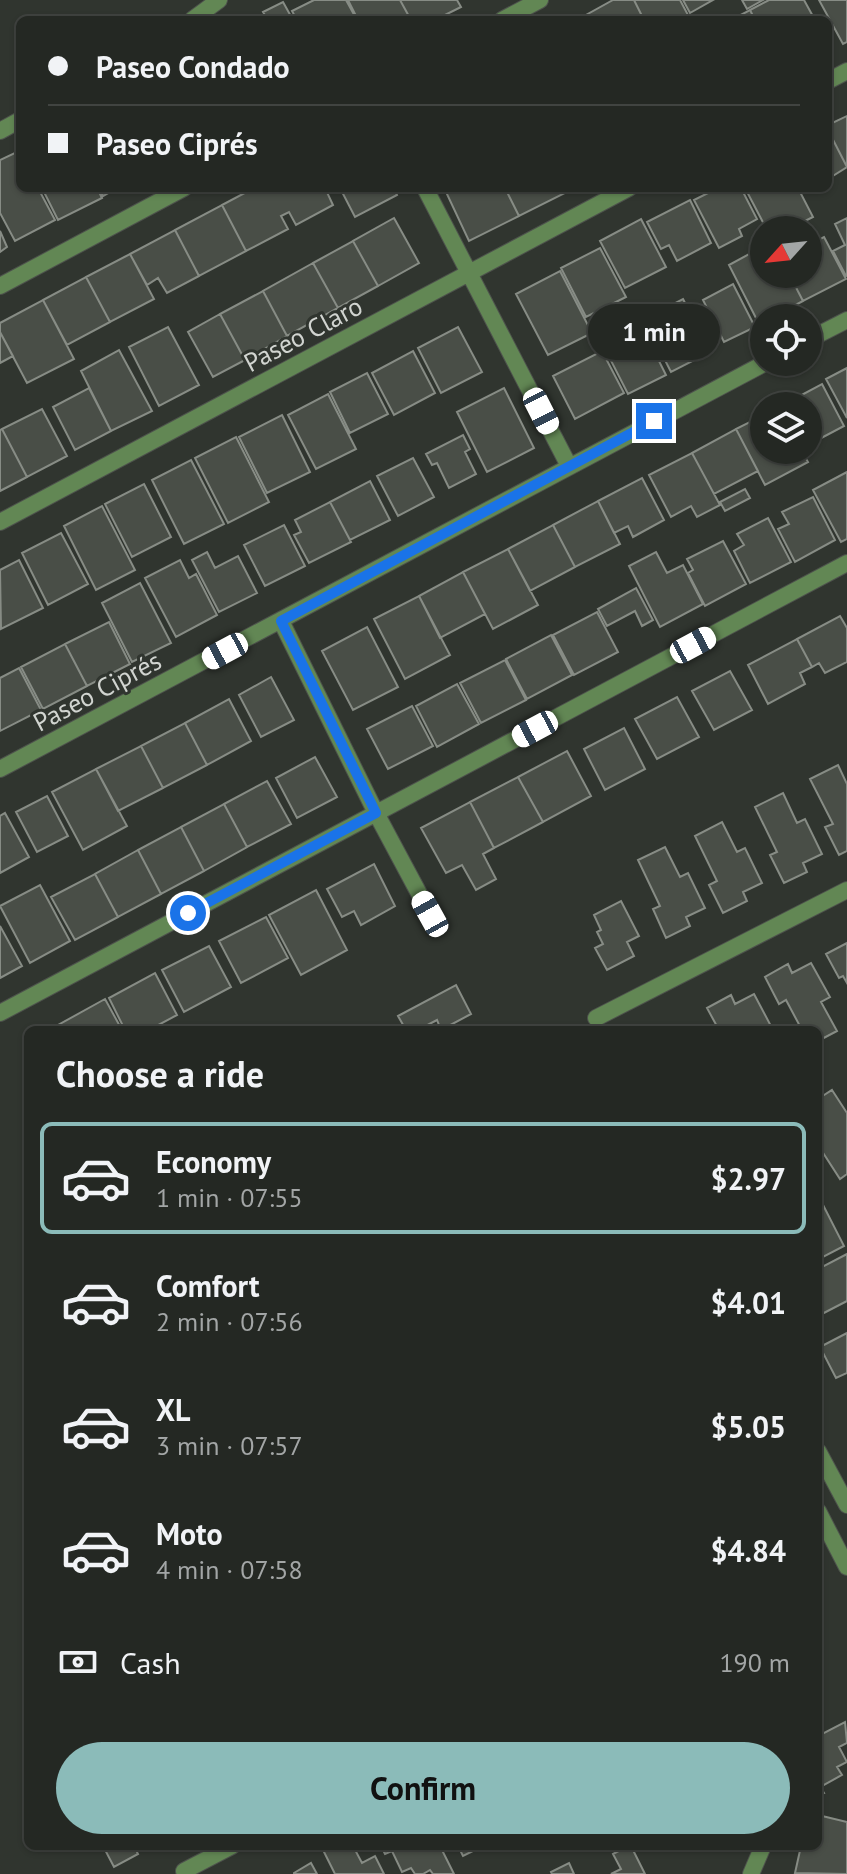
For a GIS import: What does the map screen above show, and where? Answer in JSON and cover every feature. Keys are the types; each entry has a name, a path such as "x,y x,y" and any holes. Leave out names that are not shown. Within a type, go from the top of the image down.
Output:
{"street":[{"path":"197,16 219,0"},
{"path":"510,16 540,0"},
{"path":"0,286 176,192"},
{"path":"427,192 569,466"},
{"name":"Paseo Claro","path":"0,522 622,192"},
{"path":"822,333 847,320"},
{"name":"Paseo Ciprés","path":"0,769 750,371"},
{"path":"0,1013 847,563"},
{"path":"281,621 430,914"},
{"path":"595,1026 847,890"},
{"path":"822,1458 847,1505"},
{"path":"822,1519 847,1567"},
{"path":"184,1871 224,1850"},
{"path":"751,1874 761,1850"}],"building":[{"path":"314,0 346,0 355,16 295,16 292,11"},
{"path":"348,0 400,0 409,16 356,16"},
{"path":"400,0 457,0 461,7 443,16 409,16"},
{"path":"613,0 634,0 642,16 584,16"},
{"path":"634,0 680,0 688,15 686,16 642,16"},
{"path":"683,0 713,0 690,13"},
{"path":"742,0 763,0 747,9"},
{"path":"769,0 804,0 813,16 753,16 750,10"},
{"path":"819,0 847,0 847,42 843,44 832,24 832,16 828,16"},
{"path":"283,2 291,16 266,16 263,12"},
{"path":"750,10 753,16 739,16"},
{"path":"847,116 847,167 832,138 832,123"},
{"path":"832,138 847,167 832,176"},
{"path":"16,152 16,192 40,192 55,220 15,241 0,213 0,160"},
{"path":"44,192 99,192 102,198 58,220"},
{"path":"246,192 327,192 333,205 296,225 289,212 281,216 288,229 246,251 222,205"},
{"path":"342,192 396,192 397,195 355,217"},
{"path":"446,192 507,192 519,216 469,241"},
{"path":"507,192 567,192 519,216"},
{"path":"710,192 743,192 755,216 750,216 750,223 739,229 742,236 719,248 694,200"},
{"path":"747,192 800,192 812,216 760,216"},
{"path":"690,200 711,243 677,261 669,245 661,249 647,222"},
{"path":"222,205 246,251 199,276 175,230"},
{"path":"394,218 419,263 378,286 353,241"},
{"path":"847,218 846,276 833,251 845,245 835,224"},
{"path":"641,219 666,267 625,288 600,241"},
{"path":"175,230 199,276 167,293 158,278 147,285 130,254"},
{"path":"0,231 7,247 0,252"},
{"path":"822,238 846,279 803,301 796,288 822,288"},
{"path":"353,241 378,286 338,308 313,263"},
{"path":"600,248 626,297 586,317 561,268"},
{"path":"130,254 154,299 110,322 86,277"},
{"path":"750,254 750,288 796,288 803,301 797,304 750,306 729,265"},
{"path":"313,263 338,308 287,336 263,291"},
{"path":"560,271 592,333 548,355 516,294"},
{"path":"86,277 110,322 67,345 43,300"},
{"path":"733,284 750,317 750,329 724,342 703,300"},
{"path":"263,291 287,336 245,360 220,314"},
{"path":"683,299 710,352 671,372 644,319"},
{"path":"43,300 74,359 27,383 0,332 0,323"},
{"path":"220,314 245,360 213,377 188,332"},
{"path":"168,327 199,385 159,406 129,347"},
{"path":"458,327 482,372 441,393 418,348"},
{"path":"642,327 666,375 628,394 604,347"},
{"path":"0,332 13,356 0,363"},
{"path":"119,350 152,411 111,431 81,371"},
{"path":"413,351 435,393 394,415 372,373"},
{"path":"602,351 624,393 575,419 553,376"},
{"path":"847,368 847,418 826,379"},
{"path":"367,373 388,414 350,433 330,392"},
{"path":"822,384 844,426 822,438 822,392 807,392"},
{"path":"89,388 111,431 75,450 53,407"},
{"path":"504,388 534,448 487,472 457,412"},
{"path":"328,394 356,449 316,469 288,415"},
{"path":"42,409 67,456 27,477 2,429"},
{"path":"282,415 310,472 267,493 239,437"},
{"path":"750,422 750,456 736,429"},
{"path":"736,429 750,456 750,464 754,464 758,471 714,494 692,453"},
{"path":"0,430 27,477 0,491"},
{"path":"463,435 470,449 465,452 476,474 449,488 437,463 432,465 426,454"},
{"path":"236,437 269,502 228,523 195,458"},
{"path":"692,453 720,505 697,517 691,506 671,517 649,475"},
{"path":"413,458 434,497 398,516 377,476"},
{"path":"191,460 224,524 184,544 152,480"},
{"path":"754,464 804,464 765,485"},
{"path":"847,472 847,539 841,542 813,490"},
{"path":"642,478 664,520 633,537 628,526 614,533 598,501"},
{"path":"370,481 390,520 350,540 330,502"},
{"path":"144,484 171,537 132,557 105,504"},
{"path":"745,489 750,498 725,511 720,502"},
{"path":"813,497 835,540 795,562 778,529 789,524 782,512"},
{"path":"598,501 620,544 575,567 553,525"},
{"path":"330,502 351,542 309,563 294,535 301,532 295,520"},
{"path":"102,506 135,570 96,590 64,526"},
{"path":"768,518 791,562 750,583 734,551 744,545 737,534"},
{"path":"284,525 305,566 265,586 244,545"},
{"path":"553,525 575,567 530,591 508,549"},
{"path":"61,533 88,584 48,605 22,553"},
{"path":"723,541 746,584 705,606 688,573 693,570 687,559"},
{"path":"508,549 538,605 493,629 463,572"},
{"path":"207,552 215,568 238,556 257,593 219,612 192,560"},
{"path":"656,552 667,573 683,565 703,604 660,627 629,566"},
{"path":"19,560 43,608 1,629 0,570"},
{"path":"180,560 189,578 196,574 217,615 176,637 145,578"},
{"path":"463,572 485,614 440,638 419,596"},
{"path":"140,583 171,643 132,662 102,603"},
{"path":"636,588 653,620 642,626 635,611 607,626 598,609"},
{"path":"419,596 450,655 405,679 374,619"},
{"path":"597,612 618,652 574,675 553,635"},
{"path":"840,616 847,628 847,662 825,673 819,663 812,667 797,639"},
{"path":"109,622 130,664 87,686 65,644"},
{"path":"367,627 398,687 353,710 322,651"},
{"path":"551,635 572,675 527,699 506,659"},
{"path":"797,639 812,667 800,673 805,684 768,704 748,665"},
{"path":"65,644 87,686 43,709 21,667"},
{"path":"505,660 526,700 481,723 460,683"},
{"path":"19,668 41,710 0,731 0,678"},
{"path":"730,671 752,710 714,730 692,691"},
{"path":"271,677 294,720 261,737 239,695"},
{"path":"457,684 479,724 437,747 416,706"},
{"path":"677,697 699,737 657,759 635,719"},
{"path":"229,699 251,741 207,765 185,723"},
{"path":"412,706 433,746 388,769 367,729"},
{"path":"185,723 207,765 163,788 141,746"},
{"path":"624,728 645,769 605,790 584,749"},
{"path":"141,746 163,788 118,811 96,769"},
{"path":"567,751 591,796 543,822 518,777"},
{"path":"315,757 337,797 297,818 276,778"},
{"path":"838,765 847,784 847,851 839,855 825,827 833,824 810,779"},
{"path":"96,769 127,826 83,850 52,792"},
{"path":"518,777 543,822 494,848 470,802"},
{"path":"267,781 291,824 247,847 224,804"},
{"path":"783,793 797,823 805,819 822,854 803,863 807,872 784,883 770,855 777,852 755,807"},
{"path":"47,796 68,836 37,852 16,812"},
{"path":"470,802 494,848 483,854 496,879 476,890 462,865 446,873 421,828"},
{"path":"224,804 247,847 204,871 181,827"},
{"path":"5,813 29,857 0,873 0,816"},
{"path":"722,822 737,852 745,848 762,883 743,892 747,901 723,913 709,885 717,881 695,836"},
{"path":"181,827 204,871 161,894 138,850"},
{"path":"665,847 680,877 688,873 705,908 686,917 690,926 666,938 653,909 660,906 638,860"},
{"path":"138,850 161,894 118,917 95,874"},
{"path":"374,864 395,906 361,925 354,911 342,917 327,889"},
{"path":"95,874 118,917 75,940 51,897"},
{"path":"40,885 70,941 30,963 0,906"},
{"path":"316,890 347,950 301,975 269,915"},
{"path":"621,901 639,936 627,942 634,956 607,970 595,948 603,944 594,915"},
{"path":"266,917 288,958 241,983 219,941"},
{"path":"0,926 22,966 0,978"},
{"path":"847,943 847,983 843,976 839,978 826,954"},
{"path":"209,946 231,987 184,1012 162,970"},
{"path":"811,963 830,997 821,1002 837,1031 822,1039 822,1026 800,1026 786,1000 779,1004 765,977 788,964 792,973"},
{"path":"155,973 177,1015 156,1026 123,1026 109,998"},
{"path":"456,985 471,1014 448,1026 439,1026 437,1020 426,1026 404,1026 398,1016"},
{"path":"754,994 771,1026 717,1026 707,1008 731,995 735,1004"},
{"path":"105,999 120,1026 56,1026"},
{"path":"832,1090 847,1113 847,1174 840,1179 822,1151 822,1096"},
{"path":"822,1203 844,1246 822,1257"},
{"path":"847,1254 847,1301 822,1314 822,1267"},
{"path":"847,1333 847,1373 836,1378 822,1346"},
{"path":"845,1722 847,1743 839,1747 847,1762 837,1767 842,1775 822,1786 822,1734"},
{"path":"822,1816 847,1822 847,1874 795,1873 800,1850 822,1850"},
{"path":"105,1850 136,1850 138,1854 114,1867"},
{"path":"323,1850 355,1850 362,1863 375,1856 384,1874 335,1874"},
{"path":"383,1850 442,1850 454,1874 433,1874 430,1870 415,1874 411,1868 402,1872 392,1851 385,1854"},
{"path":"460,1850 475,1850 463,1856"},
{"path":"620,1850 633,1850 645,1874 611,1874 621,1869 613,1854"},
{"path":"311,1863 317,1874 294,1874 294,1873"},
{"path":"569,1863 574,1874 552,1874 551,1872"}],"route":[{"path":"188,913 376,813 281,621 654,421"}]}
